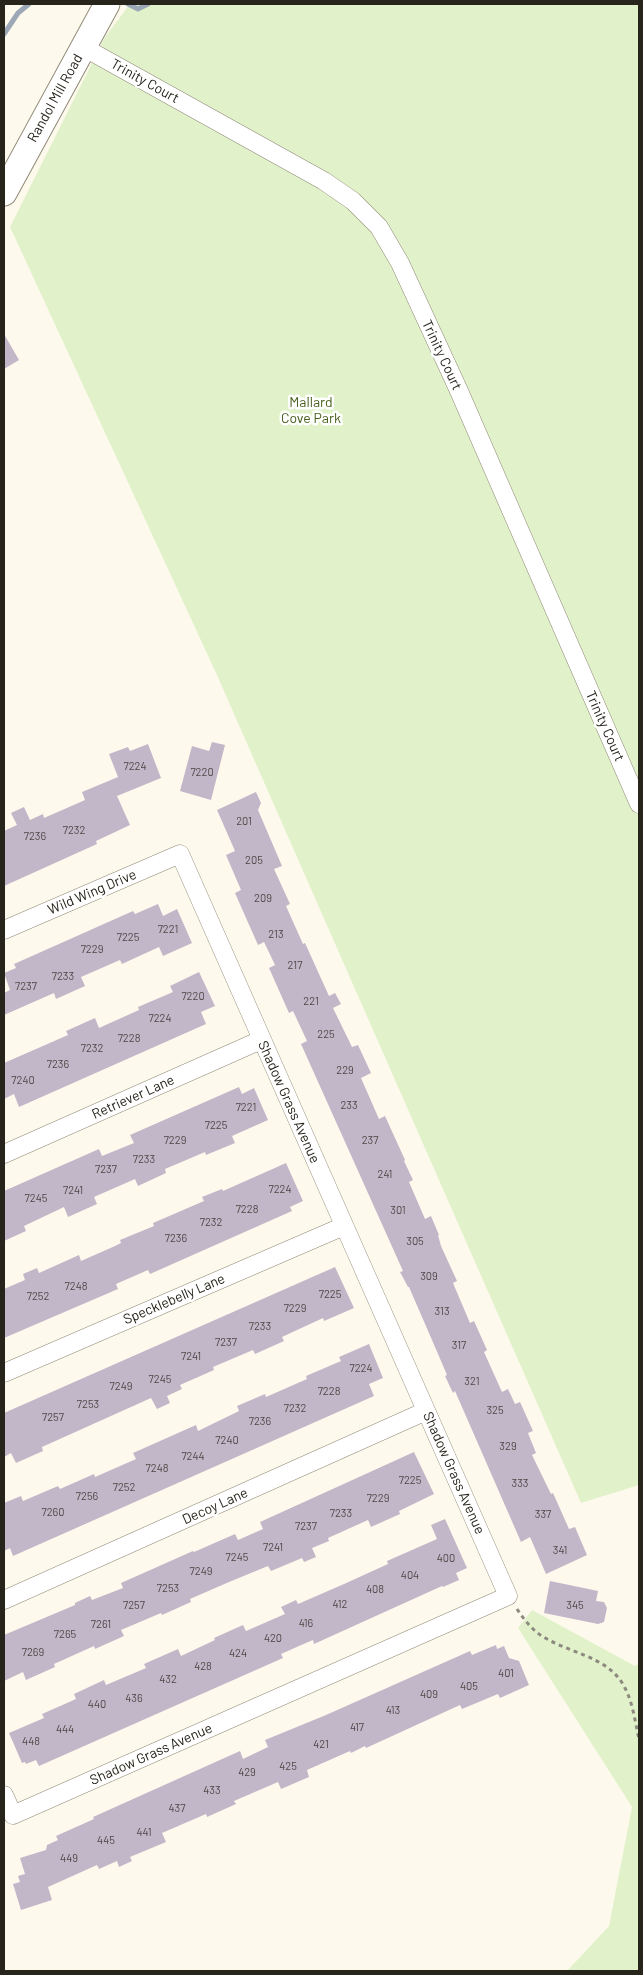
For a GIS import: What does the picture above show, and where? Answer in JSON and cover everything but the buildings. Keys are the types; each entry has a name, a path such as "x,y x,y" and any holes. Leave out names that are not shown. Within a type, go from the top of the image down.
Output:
{"main road":[{"name":"Randol Mill Road","path":"4,193 104,11"}],"street":[{"name":"Trinity Court","path":"83,47 324,181 353,201 379,227 400,263 459,391 639,804"},
{"name":"Wild Wing Drive","path":"4,930 180,854"},
{"name":"Shadow Grass Avenue","path":"4,1795 12,1815 508,1596 180,854"},
{"name":"Retriever Lane","path":"4,1154 262,1040"},
{"name":"Specklebelly Lane","path":"4,1372 344,1226"},
{"name":"Decoy Lane","path":"4,1600 426,1412"}],"path":[{"path":"508,1596 528,1626 543,1637 611,1669 625,1687 639,1739"}],"green space":[{"name":"Mallard Cove Park","path":"130,4 639,4 639,1485 581,1503 216,673 10,227 105,37"},
{"path":"532,1610 635,1666 639,1663 639,1971 567,1971 609,1926 632,1807 518,1628"}],"waterway":[{"path":"4,34 18,13 29,4"},
{"path":"128,4 138,9 148,4"}]}
